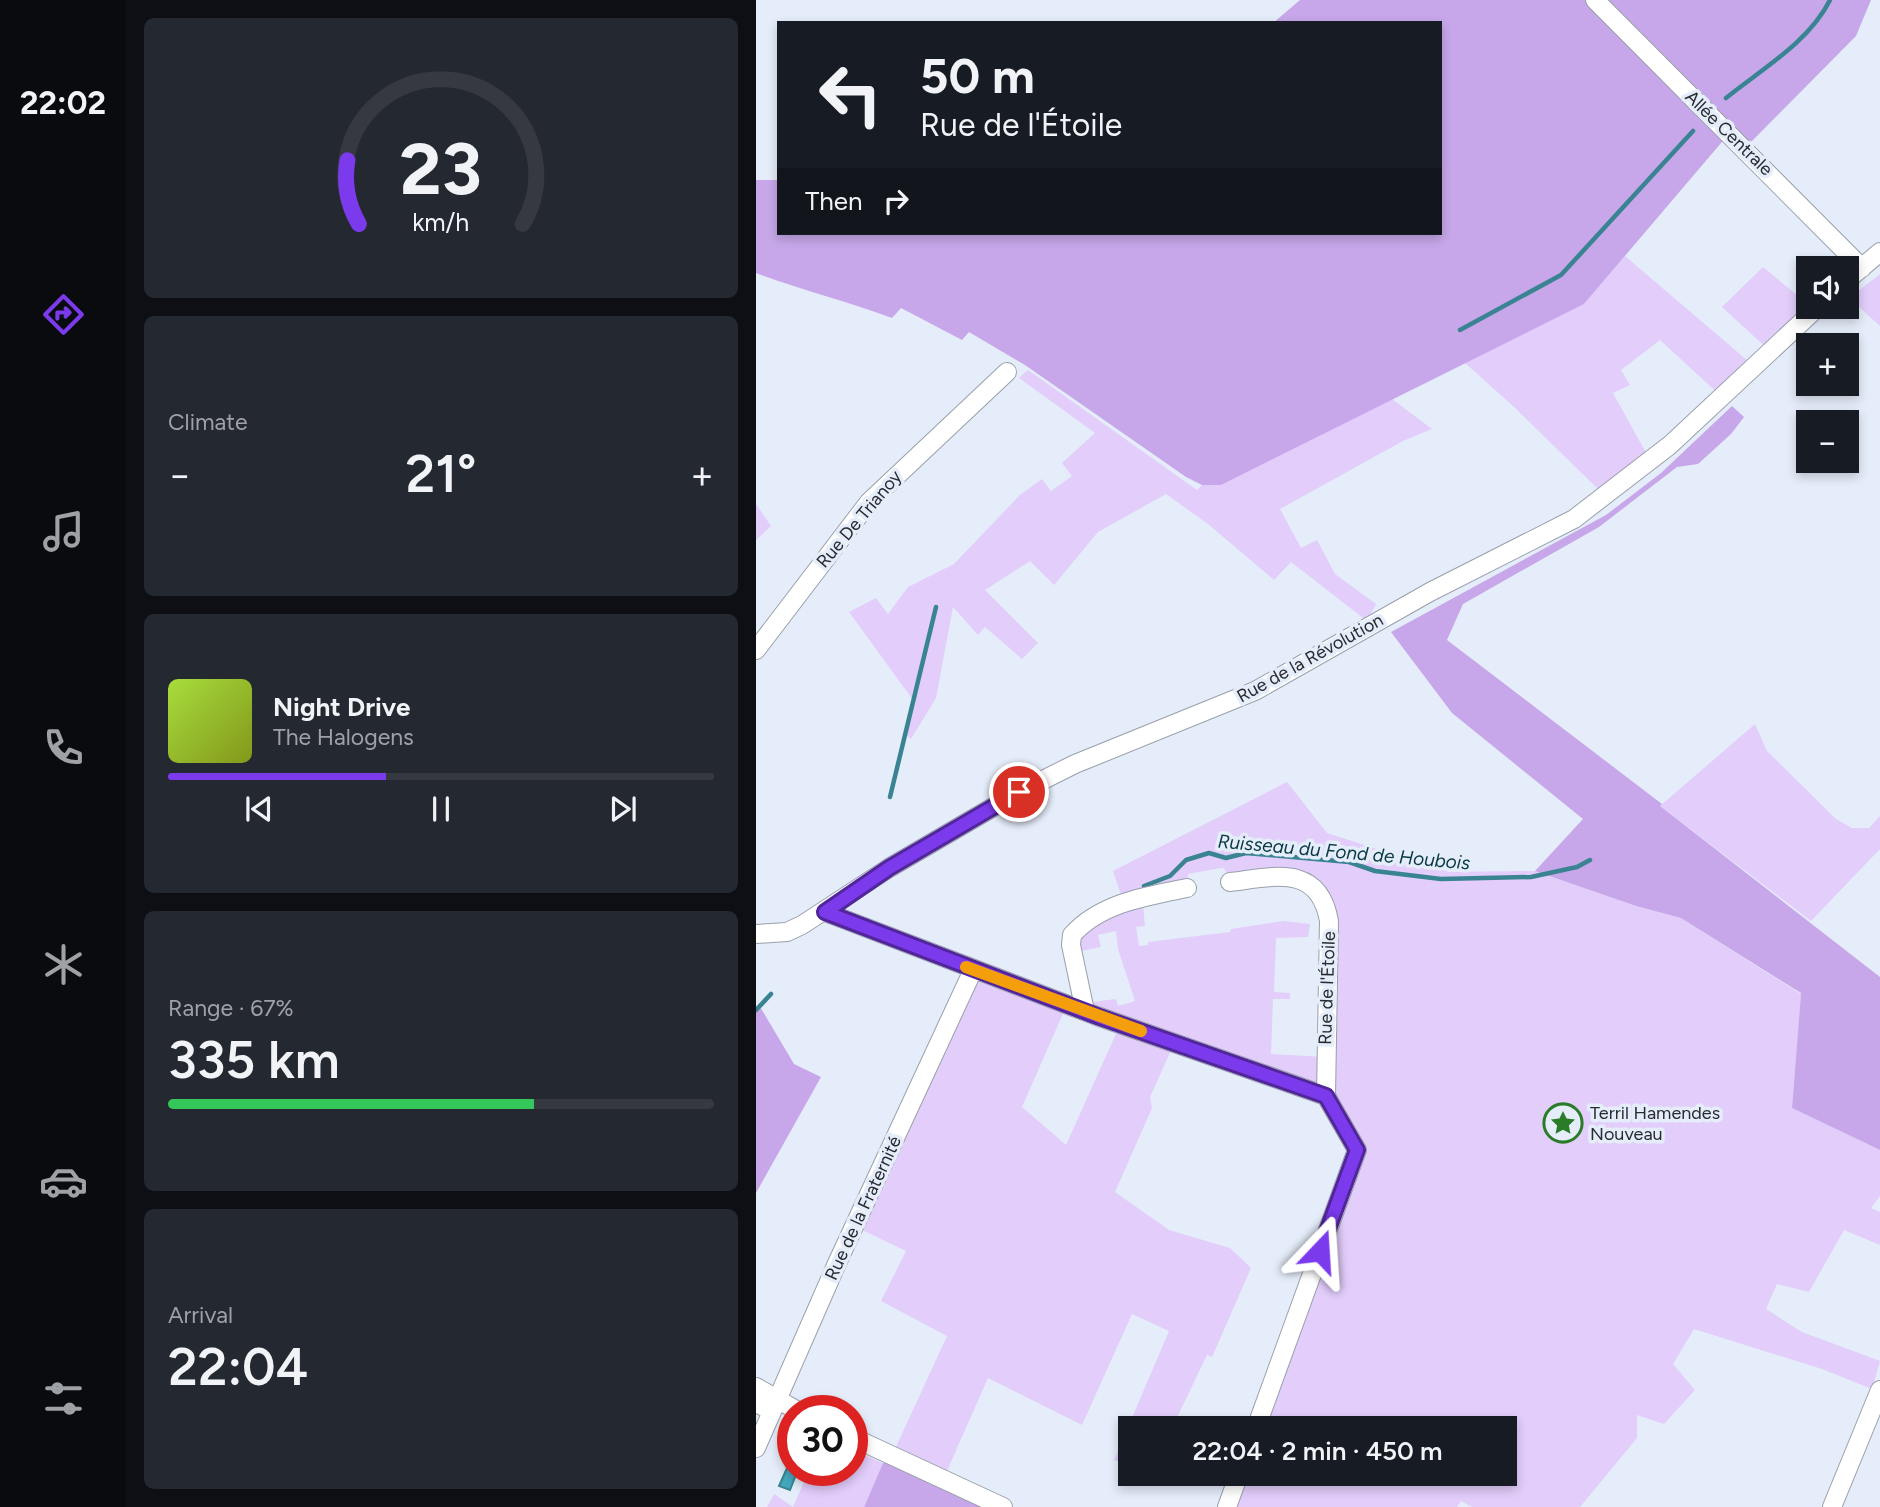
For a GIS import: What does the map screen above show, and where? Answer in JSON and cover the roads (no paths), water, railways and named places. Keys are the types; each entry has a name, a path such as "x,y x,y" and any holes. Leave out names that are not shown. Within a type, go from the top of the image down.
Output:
{"street":[{"name":"Allée Centrale","path":"1595,0 1862,268"},
{"path":"1859,270 1880,252"},
{"name":"Rue de la Révolution","path":"756,934 787,932 825,912 889,868 1019,792 1075,764 1255,691 1430,592 1574,519 1671,444 1805,319"},
{"name":"Rue De Trianoy","path":"756,650 869,502 1007,372"},
{"name":"Rue de l'Étoile","path":"1230,882 1290,876 1312,885 1326,906 1329,921 1326,1096"},
{"path":"1085,1011 1071,945 1072,935 1091,918 1116,905 1187,888"},
{"path":"825,912 973,970 1326,1096 1357,1150 1260,1416"},
{"name":"Rue de la Fraternité","path":"756,1448 768,1405 973,970"},
{"path":"756,1387 768,1405"},
{"path":"1832,1507 1880,1390"},
{"path":"868,1444 1003,1507"},
{"path":"1227,1507 1235,1486"}],"waterway":[{"path":"1726,98 1797,42 1810,29 1830,0"},
{"path":"1460,330 1561,275 1693,131"},
{"path":"890,797 936,607"},
{"name":"Ruisseau du Fond de Houbois","path":"1144,886 1170,876 1186,860 1209,853 1226,858 1246,853 1349,862 1375,871 1441,879 1531,877 1577,867 1590,860"},
{"path":"756,1010 771,994"}],"place":[{"name":"Terril Hamendes Nouveau","path":"1563,1123"}]}
